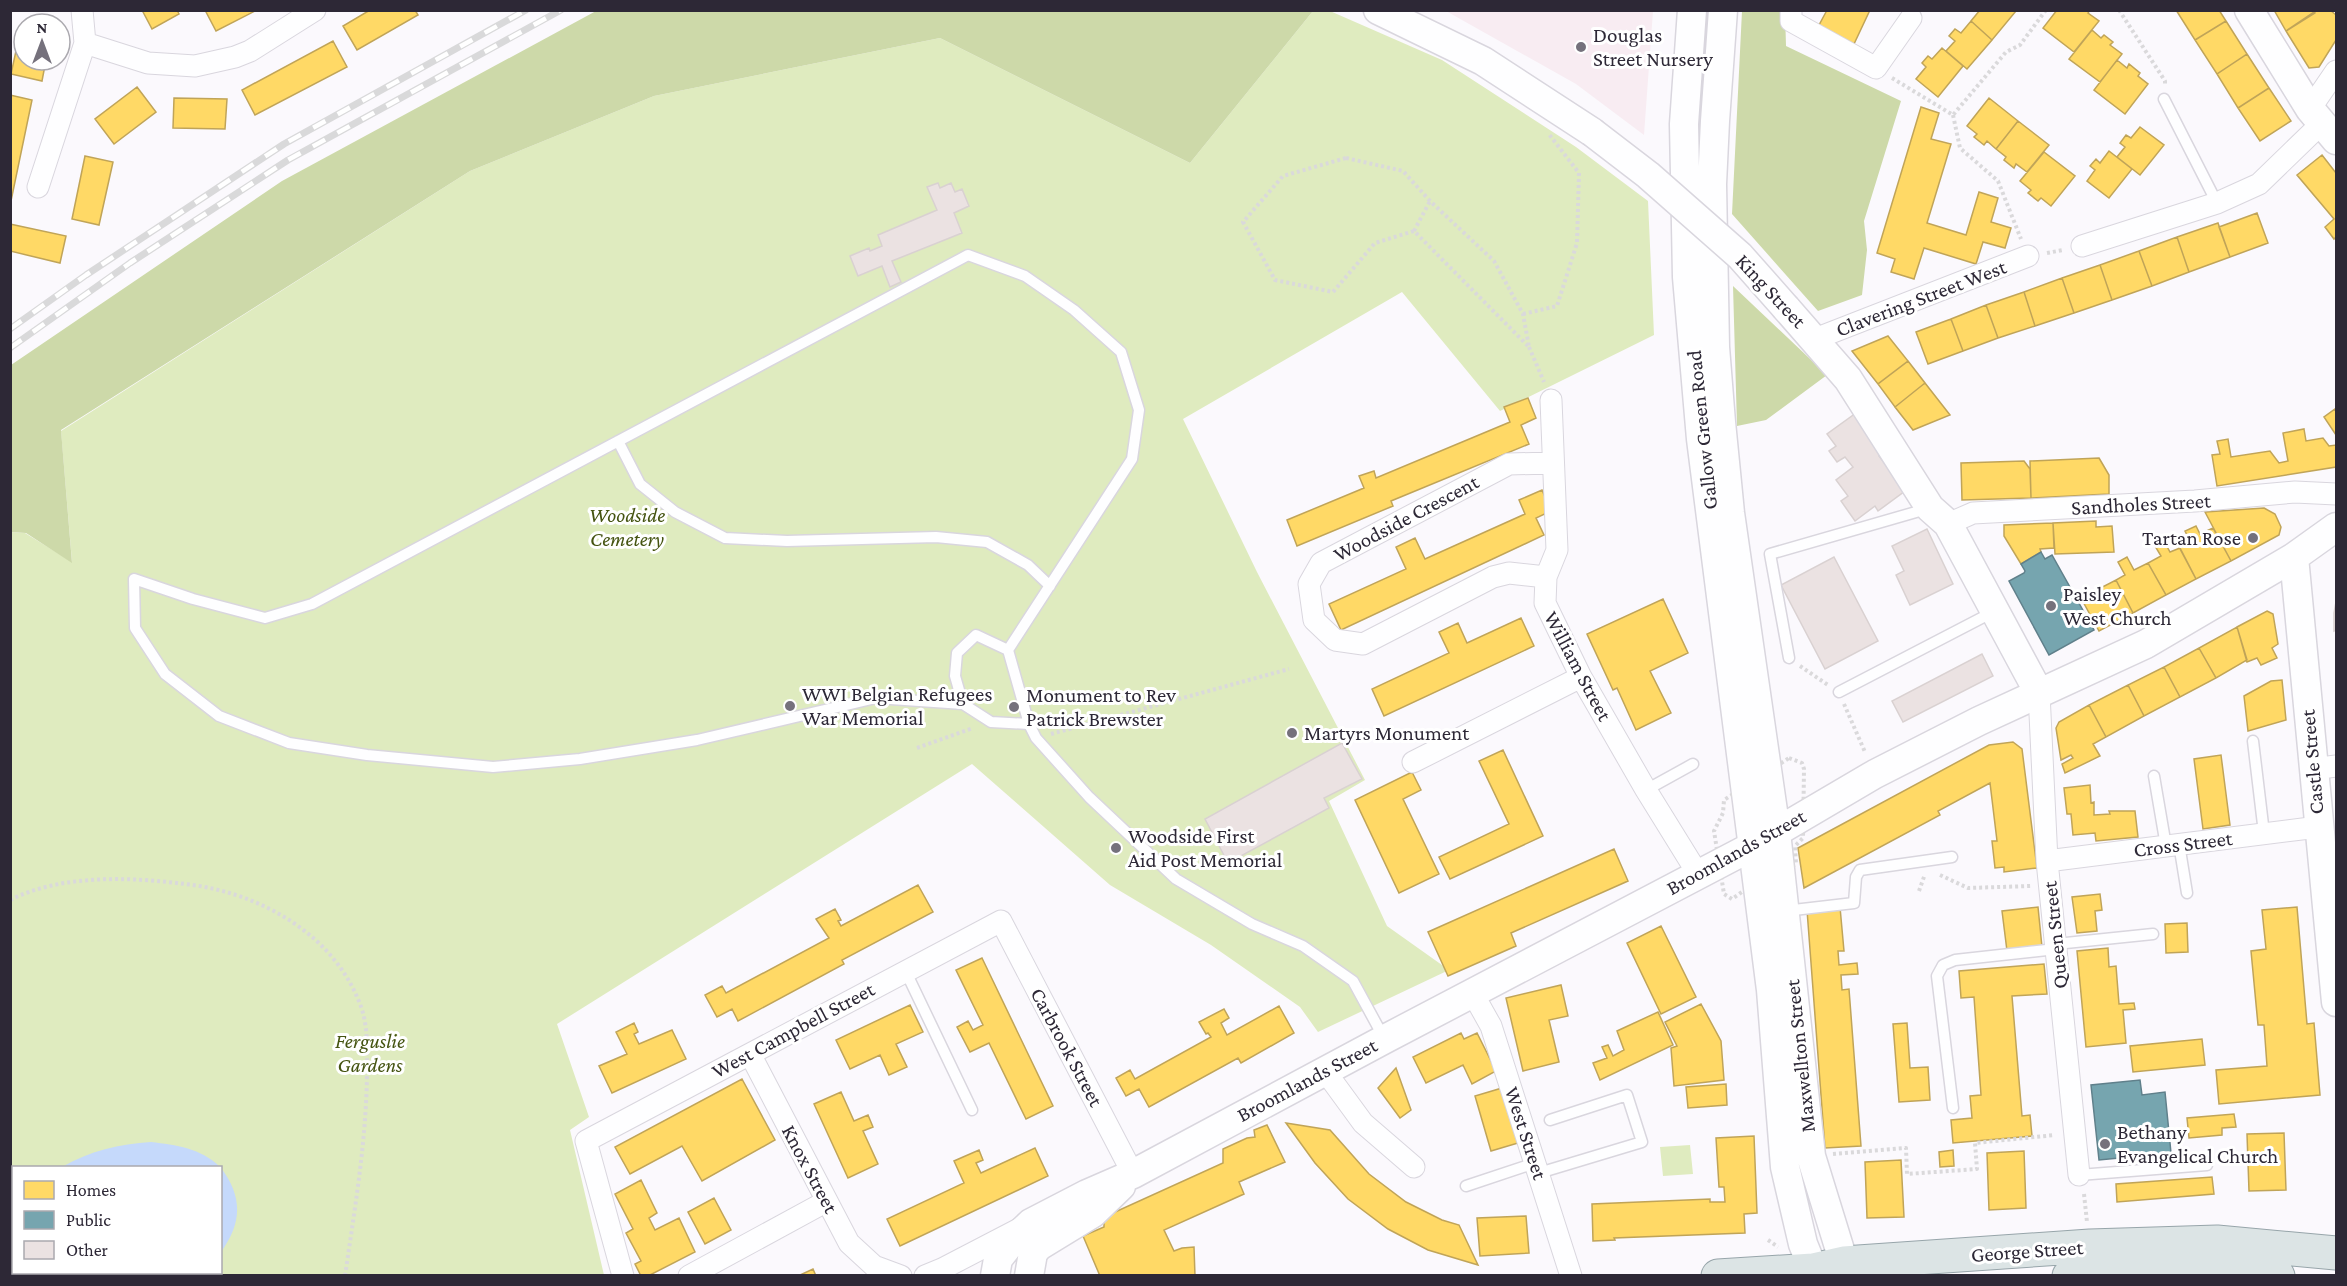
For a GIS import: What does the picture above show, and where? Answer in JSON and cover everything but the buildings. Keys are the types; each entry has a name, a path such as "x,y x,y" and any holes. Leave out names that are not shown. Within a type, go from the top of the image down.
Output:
{"main road":[{"name":"King Street","path":"1378,10 1483,61 1592,132 1648,175 1740,256 1848,379 1939,516 1996,611 2039,693"},
{"name":"Gallow Green Road","path":"1692,10 1684,124 1687,277 1701,439 1726,626 1751,847"},
{"name":"Gallow Green Road","path":"1723,10 1714,121 1715,347 1730,513 1776,832"},
{"path":"2249,10 2323,124"},
{"name":"Broomlands Street","path":"995,1275 998,1259 1012,1240 1031,1222 1133,1174 1751,847 1875,774 1979,721 2146,644 2294,557 2337,527"},
{"name":"Castle Street","path":"2294,557 2325,768 2318,827 2337,1002"},
{"name":"Maxwellton Street","path":"1776,832 1811,1156 1830,1271"},
{"name":"Maxwellton Street","path":"1751,847 1771,990 1785,1167 1803,1244 1830,1271"},
{"name":"Broomlands Street","path":"1029,1275 1033,1253 1039,1246 1093,1213 1133,1174"},
{"name":"George Street","path":"1718,1275 1830,1271 2090,1246 2217,1242 2337,1253"},
{"name":"George Street","path":"2069,1275 2238,1271 2278,1275"}],"street":[{"path":"38,187 85,43 82,10"},
{"path":"85,43 148,63 195,66 250,51 315,10"},
{"path":"1791,10 1791,21 1876,68 1911,18"},
{"path":"2082,246 2217,202 2259,184 2323,124 2337,71"},
{"name":"Clavering Street West","path":"1815,339 2028,256"},
{"name":"William Street","path":"1551,400 1557,550 1546,577 1545,603 1581,677 1646,790 1698,874"},
{"name":"Woodside Crescent","path":"1546,577 1509,573 1493,577 1363,644 1335,640 1314,620 1310,584 1321,563 1509,464 1553,463"},
{"name":"Sandholes Street","path":"1939,516 2195,501 2295,492 2337,494"},
{"path":"1413,762 1581,677"},
{"name":"Queen Street","path":"2039,693 2047,861 2081,1175"},
{"name":"Cross Street","path":"2047,861 2318,827"},
{"name":"West Campbell Street","path":"623,1275 586,1141 1001,921"},
{"name":"Carbrook Street","path":"1001,921 1133,1174"},
{"name":"West Street","path":"1473,994 1491,1026 1571,1275"},
{"name":"Knox Street","path":"750,1054 849,1244 874,1266 893,1274"},
{"path":"1325,1071 1363,1123 1414,1167"},
{"path":"689,1275 827,1201"},
{"name":"Broomlands Street","path":"926,1275 942,1269 1031,1222"}],"lane":[{"path":"2164,99 2217,202"},
{"path":"1008,650 1132,459 1139,410 1122,352 1074,310 1025,276 968,255 312,604 265,618 193,599 134,579 135,628 165,674 219,716 289,743 367,754 493,767 580,759 697,740 876,698 963,704 991,722 1029,724"},
{"path":"618,441 640,484 675,512 725,538 787,541 936,537 987,542 1028,565 1050,586"},
{"path":"1789,658 1770,554 1939,516"},
{"path":"1839,692 1996,611"},
{"path":"963,704 955,676 957,653 976,635 1008,650 1029,724 1036,738 1089,797 1176,879 1252,924 1303,946 1353,981 1385,1039"},
{"path":"2253,741 2264,834"},
{"path":"1646,790 1693,764"},
{"path":"2154,776 2187,892"},
{"path":"1785,911 1854,903 1856,877 1860,870 1952,857"},
{"path":"1953,1108 1937,976 1943,965 1955,960 2152,934"},
{"path":"905,970 972,1110"},
{"path":"1466,1186 1642,1142 1627,1095 1550,1120"},
{"path":"2081,1175 2207,1165"}],"path":[{"path":"1953,115 2006,52 2020,45 2046,10"},
{"path":"2119,10 2165,81 2164,99"},
{"path":"1876,68 1953,115 1960,148 1998,181 2028,256 2082,246"},
{"path":"1523,314 1557,306 1577,243 1579,174 1545,129"},
{"path":"1430,201 1414,231 1375,243 1333,292 1275,280 1243,222 1283,176 1346,158 1403,171 1430,201 1494,261 1523,314 1528,347 1551,400"},
{"path":"1414,231 1528,347"},
{"path":"1789,658 1839,692 1875,774"},
{"path":"1036,738 1290,669"},
{"path":"917,748 991,722"},
{"path":"1919,891 1927,869"},
{"path":"1937,874 1968,888 1992,889 2050,885"},
{"path":"10,900 57,885 101,879 153,880 208,886 278,912 318,941 345,976 361,1005 367,1036 367,1090 361,1163 345,1275"},
{"path":"1811,1156 1906,1148 1907,1174 1977,1168 1975,1143 2075,1133"},
{"path":"2081,1175 2090,1246"}],"shaded area":[{"name":"Douglas Street Nursery","path":"1446,11 1653,11 1644,135 1576,84"}],"green space":[{"path":"596,11 1313,11 1190,163 940,38 654,96 470,171 61,430 72,563 26,533 11,532 11,365 282,181"},
{"name":"Woodside Cemetery","path":"1313,11 1330,11 1442,60 1576,147 1648,201 1654,335 1500,411 1402,292 1183,419 1257,572 1365,780 1329,801 1387,926 1449,970 1318,1032 1300,1007 1211,945 1110,885 972,764 557,1024 589,1117 570,1130 604,1275 11,1275 10,532 25,533 72,562 61,431 470,171 654,96 940,38 1190,163"},
{"path":"1742,11 1785,11 1786,46 1901,101 1864,221 1867,250 1862,295 1818,311 1732,214"},
{"path":"1733,286 1827,375 1766,420 1737,426"},
{"path":"1690,1145 1693,1174 1663,1176 1660,1147"}],"water":[{"path":"151,1142 179,1146 205,1156 219,1166 64,1166 105,1149"},
{"path":"222,1170 233,1189 237,1210 233,1231 222,1250"},
{"path":"18,1274 203,1274 201,1276 19,1276"}],"railway":[{"path":"10,329 86,275 284,144 526,10"},
{"path":"10,348 130,263 288,160 561,10"}],"place":[{"name":"Douglas Street Nursery","path":"1581,47"},
{"name":"Tartan Rose","path":"2253,538"},
{"name":"Paisley West Church","path":"2051,606"},
{"name":"WWI Belgian Refugees War Memorial","path":"790,706"},
{"name":"Monument to Rev Patrick Brewster","path":"1014,707"},
{"name":"Martyrs Monument","path":"1292,733"},
{"name":"Woodside First Aid Post Memorial","path":"1116,848"},
{"name":"Bethany Evangelical Church","path":"2105,1144"}],"park label":[{"name":"Ferguslie Gardens","path":"370,1053"}]}
